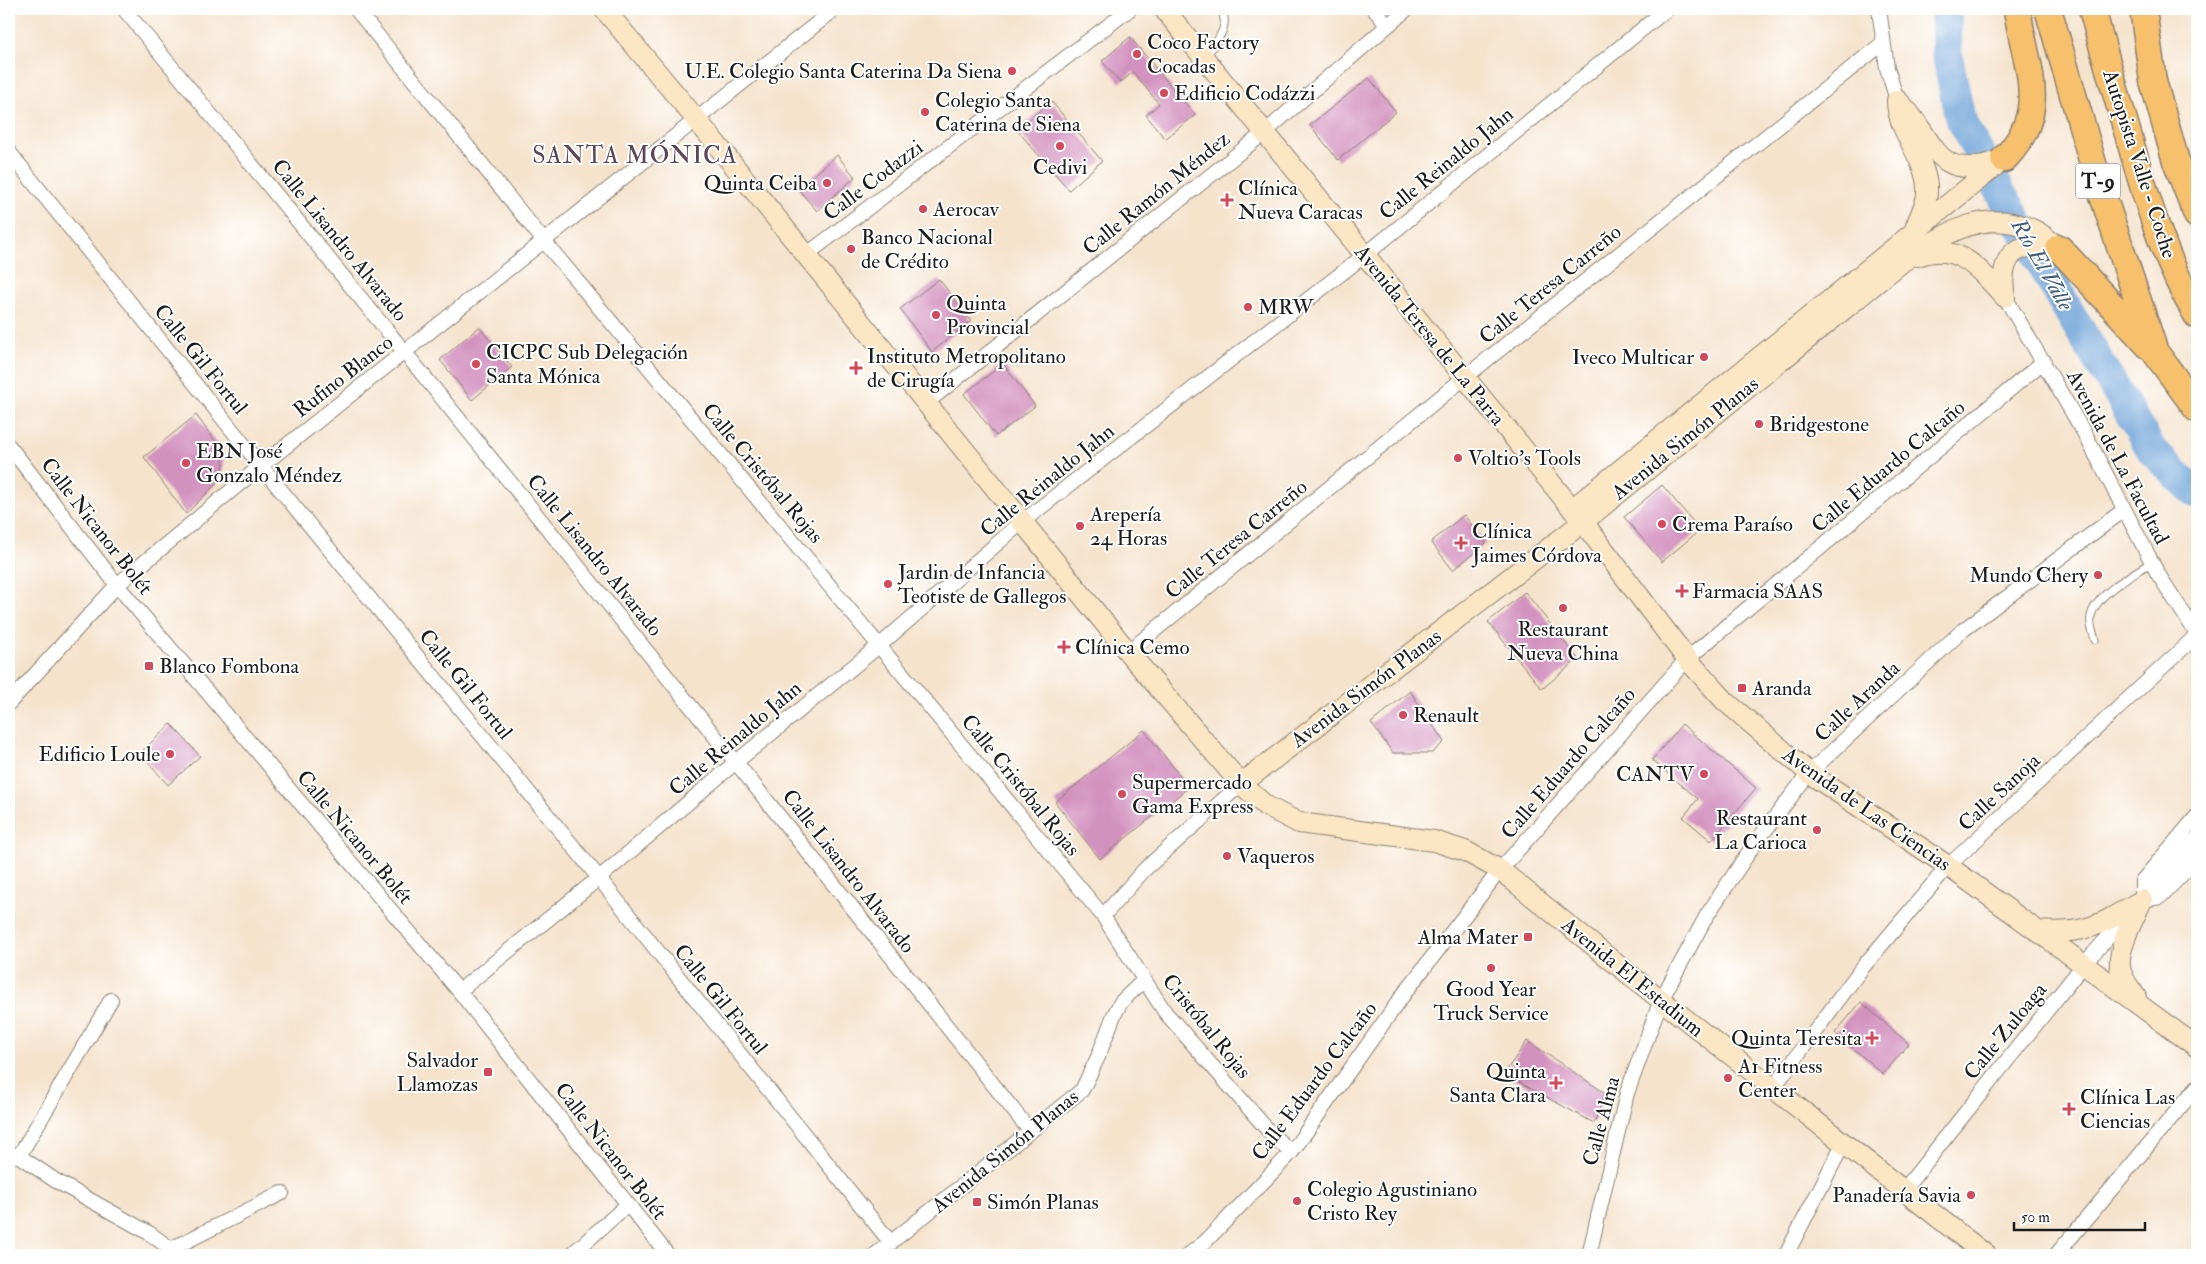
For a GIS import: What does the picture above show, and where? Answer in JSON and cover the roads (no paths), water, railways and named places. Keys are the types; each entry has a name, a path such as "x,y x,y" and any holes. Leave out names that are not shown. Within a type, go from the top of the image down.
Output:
{"highway":[{"path":"2004,159 2017,145 2026,128 2032,108 2033,90 2017,9"},
{"name":"Autopista Valle - Coche","path":"2048,9 2099,184 2155,352 2197,410"},
{"name":"Autopista Valle - Coche","path":"2092,9 2159,236 2197,315"},
{"path":"2143,9 2153,81 2176,158 2197,215"},
{"name":"T-9","path":"2059,248 2155,352"}],"street":[{"name":"Calle Lisandro Alvarado","path":"124,9 406,352 1030,1131"},
{"name":"Calle Cristóbal Rojas","path":"356,9 544,241 1103,916"},
{"name":"Avenida El Estadium","path":"604,9 696,119 1128,652 1240,784 1266,806 1299,823 1434,841 1465,851 1500,870 1661,1000 1986,1255"},
{"name":"Rufino Blanco","path":"9,703 116,585 261,466 835,9"},
{"name":"Calle Codazzi","path":"806,255 1130,9"},
{"name":"Avenida Teresa de La Parra","path":"1164,9 1578,515"},
{"path":"1374,9 1387,24"},
{"name":"Calle Ramón Méndez","path":"926,403 1264,132 1387,24 1407,9"},
{"name":"Calle Reinaldo Jahn","path":"459,991 599,878 736,762 880,645 1022,522 1365,254 1667,9"},
{"path":"1879,9 1887,68 1897,100 1897,115 1922,169 1926,186 1926,200 1915,229"},
{"name":"Calle Teresa Carreño","path":"1128,652 1464,378 1883,43"},
{"path":"1897,100 1908,109 1935,149 1952,165 1972,168 2004,159"},
{"name":"Calle Gil Fortul","path":"9,152 261,466 599,878 891,1243"},
{"name":"Avenida Simón Planas","path":"1578,515 1915,229 2004,159"},
{"name":"Avenida Simón Planas","path":"1103,916 1145,869 1240,784 1578,515 1902,262 1953,229 1981,222 2013,223 2035,231 2059,248"},
{"path":"2005,297 2003,284 2006,262 2011,253 2027,247 2059,248"},
{"path":"1902,262 1926,252 1945,251 1963,257 2005,297"},
{"name":"Avenida de La Facultad","path":"2005,297 2044,361 2175,603 2197,634"},
{"name":"Calle Eduardo Calcaño","path":"1188,1255 1205,1242 1291,1152 1406,991 1500,870 1687,659 2044,361"},
{"name":"Calle Nicanor Bolét","path":"9,446 116,585 459,991 668,1255"},
{"name":"Calle Aranda","path":"1661,1000 1707,915 1753,846 1809,773 1963,630 2124,510"},
{"name":"Avenida de Las Ciencias","path":"1578,515 1687,659 1726,701 1809,773 1948,866 2036,931 2142,1005 2197,1047"},
{"name":"Calle Sanoja","path":"1773,1088 1862,968 1948,866 2197,634"},
{"path":"2142,1005 2126,982 2120,967 2122,949 2142,900 2142,881 2197,816"},
{"path":"2036,931 2060,933 2080,931 2096,926 2142,900 2197,838"},
{"name":"Calle Zuloaga","path":"1903,1190 2084,964 2142,900 2160,897 2197,859"},
{"name":"Cristóbal Rojas","path":"1103,916 1165,1012 1266,1128 1291,1152"},
{"name":"Avenida Simón Planas","path":"875,1255 1082,1090 1121,1002 1144,980"},
{"path":"111,1000 14,1155 56,1181 149,1233 173,1252 282,1193"},
{"name":"Calle Alma","path":"1589,1255 1627,1093 1661,1000"},
{"path":"2056,1255 2197,1087"},
{"path":"1786,1255 1843,1144"},
{"path":"571,1255 627,1205"}],"lane":[{"path":"1205,59 1223,30 1225,22 1221,9"},
{"path":"2095,640 2090,622 2091,614 2097,604 2126,577 2152,562"}],"waterway":[{"name":"Río El Valle","path":"1946,9 1947,54 1960,118 2068,310 2153,452 2197,494"}],"place":[{"name":"Coco Factory Cocadas","path":"1137,54"},
{"name":"U.E. Colegio Santa Caterina Da Siena","path":"1012,71"},
{"name":"Edificio Codázzi","path":"1164,93"},
{"name":"Colegio Santa Caterina de Siena","path":"925,112"},
{"name":"Cedivi","path":"1060,146"},
{"name":"Quinta Ceiba","path":"827,183"},
{"name":"Clínica Nueva Caracas","path":"1227,200"},
{"name":"Aerocav","path":"923,209"},
{"name":"Banco Nacional de Crédito","path":"851,249"},
{"name":"MRW","path":"1248,307"},
{"name":"Quinta Provincial","path":"936,315"},
{"name":"Iveco Multicar","path":"1704,357"},
{"name":"CICPC Sub Delegación Santa Mónica","path":"476,364"},
{"name":"Instituto Metropolitano de Cirugía","path":"856,368"},
{"name":"Bridgestone","path":"1759,424"},
{"name":"Voltio's Tools","path":"1458,458"},
{"name":"EBN José Gonzalo Méndez","path":"186,463"},
{"name":"Crema Paraíso","path":"1662,524"},
{"name":"Arepería 24 Horas","path":"1080,526"},
{"name":"Clínica Jaimes Córdova","path":"1461,543"},
{"name":"Mundo Chery","path":"2098,575"},
{"name":"Jardin de Infancia Teotiste de Gallegos","path":"888,584"},
{"name":"Farmacia SAAS","path":"1682,591"},
{"name":"Restaurant Nueva China","path":"1563,608"},
{"name":"Clínica Cemo","path":"1064,647"},
{"name":"Blanco Fombona","path":"149,666"},
{"name":"Aranda","path":"1742,688"},
{"name":"Renault","path":"1403,715"},
{"name":"Edificio Loule","path":"170,754"},
{"name":"CANTV","path":"1704,774"},
{"name":"Supermercado Gama Express","path":"1122,794"},
{"name":"Restaurant La Carioca","path":"1817,830"},
{"name":"Vaqueros","path":"1227,856"},
{"name":"Alma Mater","path":"1528,937"},
{"name":"Good Year Truck Service","path":"1491,968"},
{"name":"Quinta Teresita","path":"1872,1038"},
{"name":"Salvador Llamozas","path":"488,1072"},
{"name":"A1 Fitness Center","path":"1728,1078"},
{"name":"Quinta Santa Clara","path":"1556,1083"},
{"name":"Clínica Las Ciencias","path":"2069,1109"},
{"name":"Panadería Savia","path":"1971,1195"},
{"name":"Colegio Agustiniano Cristo Rey","path":"1297,1201"},
{"name":"Simón Planas","path":"977,1202"}],"district":[{"name":"SANTA MÓNICA","path":"635,155"}]}
